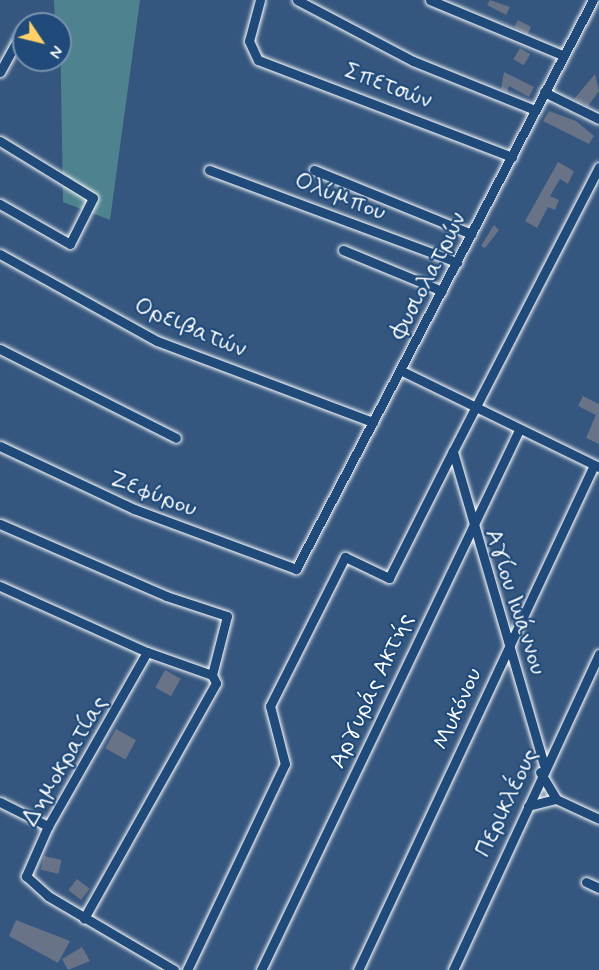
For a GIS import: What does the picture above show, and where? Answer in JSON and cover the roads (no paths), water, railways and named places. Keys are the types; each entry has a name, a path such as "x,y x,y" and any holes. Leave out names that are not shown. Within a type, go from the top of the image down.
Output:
{"street":[{"name":"Σπετσών","path":"260,0 251,51 262,62 512,157"},
{"path":"297,0 413,61 535,110"},
{"path":"430,0 562,55"},
{"name":"Φυσιολατρών","path":"296,568 402,370 562,55 593,0"},
{"path":"0,46 10,52"},
{"path":"0,72 12,49"},
{"path":"544,92 599,119"},
{"path":"0,141 92,196 70,244 0,204"},
{"path":"187,970 285,764 270,706 345,557 389,578 599,167"},
{"name":"Ολύμπου","path":"209,170 457,262"},
{"path":"314,170 472,234"},
{"path":"343,250 442,291"},
{"name":"Ορειβατών","path":"0,254 157,341 373,422"},
{"path":"0,349 176,438"},
{"path":"402,370 474,409 596,466"},
{"name":"Αργυράς Ακτής","path":"261,970 470,525 519,430"},
{"name":"Ζεφύρου","path":"0,446 134,509 296,568"},
{"name":"Αγίου Ιωάννου","path":"453,451 470,525 510,643 542,768 556,799"},
{"name":"Μυκόνου","path":"358,970 510,643 596,466"},
{"path":"0,524 166,596 227,616 212,675 216,683 200,716 84,918"},
{"path":"0,586 147,652 212,675"},
{"name":"Δημοκρατίας","path":"147,652 48,826 27,879 84,918 174,970"},
{"name":"Περικλέους","path":"453,970 528,806 542,768 599,654"},
{"path":"528,806 556,799 599,819"},
{"path":"0,802 48,826"},
{"path":"586,882 599,888"}]}
